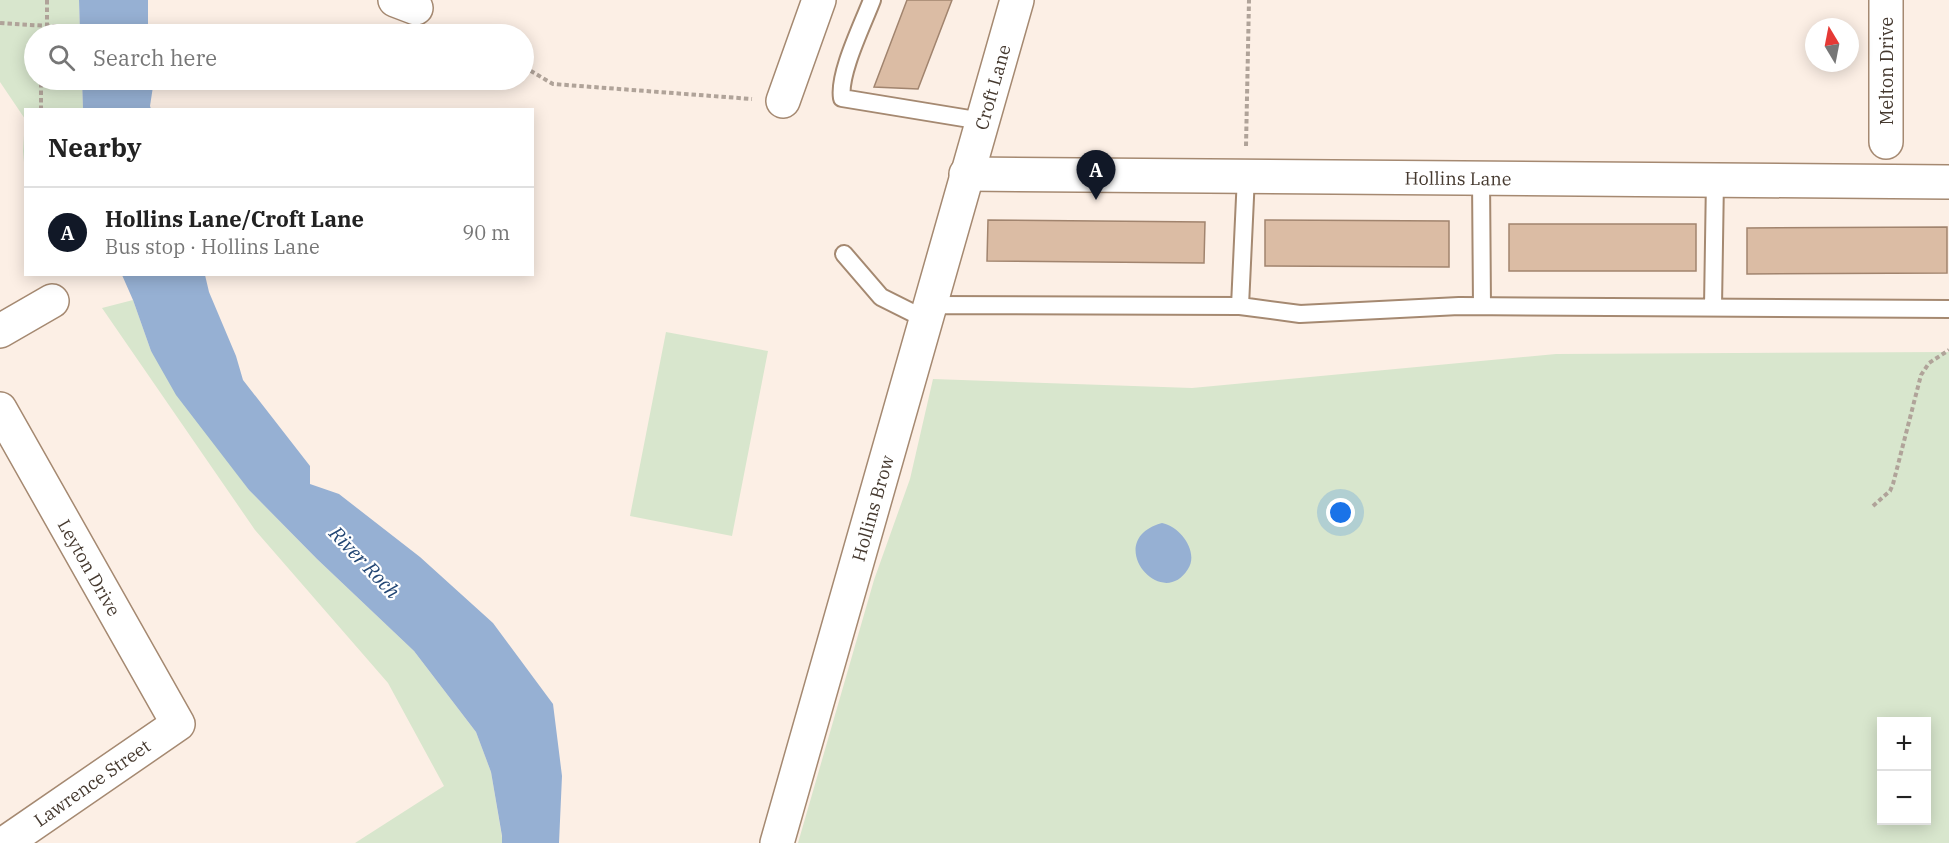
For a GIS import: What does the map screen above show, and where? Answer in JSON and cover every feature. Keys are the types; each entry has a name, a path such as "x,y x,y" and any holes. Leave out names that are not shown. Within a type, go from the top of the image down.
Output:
{"street":[{"path":"783,101 819,0"},
{"name":"Croft Lane","path":"966,174 1017,0"},
{"name":"Melton Drive","path":"1886,0 1886,142"},
{"name":"Hollins Lane","path":"966,174 1949,182"},
{"name":"Hollins Brow","path":"777,843 966,174"},
{"path":"0,331 52,301"},
{"name":"Leyton Drive","path":"0,409 178,724"},
{"name":"Lawrence Street","path":"5,843 178,724"}],"lane":[{"path":"872,0 844,73 840,88 842,98 982,121"},
{"path":"1240,306 1246,176"},
{"path":"1481,178 1482,306"},
{"path":"1713,307 1715,179"},
{"path":"844,254 881,297 927,312 1240,306 1300,314 1482,306 1949,309"}],"path":[{"path":"47,0 48,24"},
{"path":"1246,176 1249,0"},
{"path":"0,23 24,25"},
{"path":"534,73 553,84 783,101"},
{"path":"41,90 41,108"},
{"path":"1873,506 1890,491 1893,484 1921,375 1929,363 1949,350"}],"green space":[{"path":"0,0 79,0 80,24 24,24 24,90 82,90 83,108 24,108 24,118 0,82"},
{"path":"133,300 151,351 249,490 317,559 414,651 476,732 491,772 502,843 355,843 444,786 388,683 255,530 102,308"},
{"path":"666,332 768,351 732,536 630,516"},
{"path":"1949,352 1949,843 798,843 874,580 910,479 933,379 1192,388 1556,354"}],"water":[{"path":"79,0 148,0 148,24 80,24"},
{"path":"82,90 152,90 151,108 83,108"},
{"name":"River Roch","path":"122,276 205,276 209,292 236,356 243,380 310,466 310,484 339,494 420,557 493,623 553,704 562,776 559,843 502,843 491,772 476,732 414,651 317,559 249,490 176,395 151,351"},
{"path":"1162,523 1176,529 1186,541 1191,555 1188,569 1177,580 1164,583 1152,578 1142,569 1136,557 1137,544 1144,532"}],"building":[{"path":"907,0 952,0 918,89 874,87"},
{"path":"988,220 1205,222 1204,263 987,261"},
{"path":"1265,220 1449,221 1449,267 1265,266"},
{"path":"1509,224 1696,224 1696,271 1509,271"},
{"path":"1947,227 1947,273 1747,274 1747,228"}],"place":[{"name":"Hollins Lane/Croft Lane","path":"1096,200"}]}
